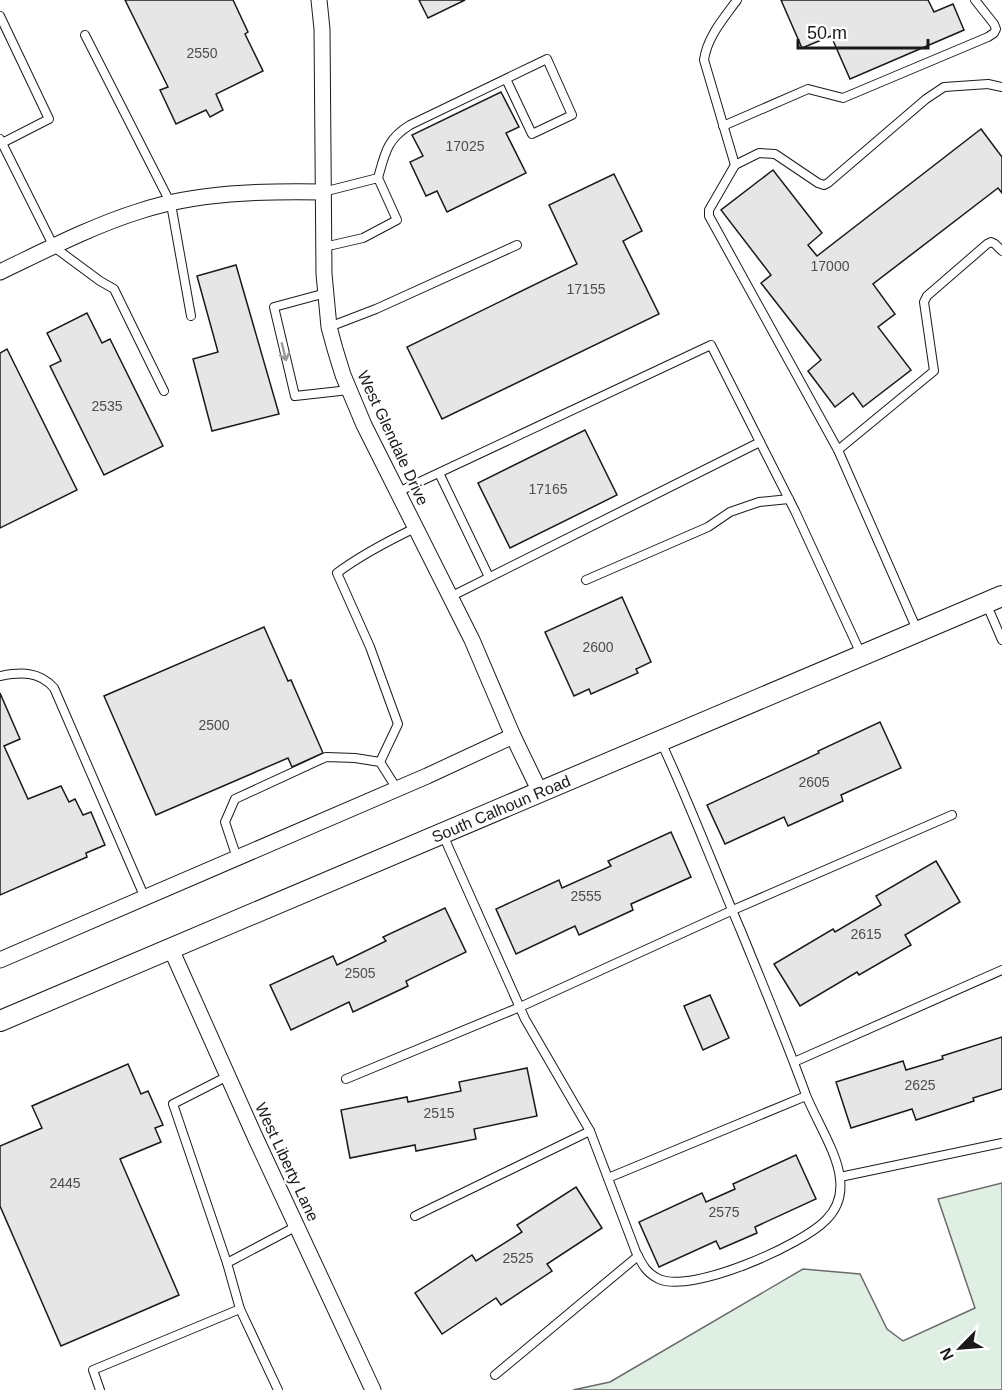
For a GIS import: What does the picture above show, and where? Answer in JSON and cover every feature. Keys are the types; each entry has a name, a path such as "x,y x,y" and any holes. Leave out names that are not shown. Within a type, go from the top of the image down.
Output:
{"street":[{"name":"West Glendale Drive","path":"319,0 324,247 329,327 343,375 415,528 472,640 540,792"},
{"path":"0,272 119,218 142,210 211,195 323,192"},
{"name":"South Calhoun Road","path":"0,1022 994,600"},
{"path":"0,960 397,789 513,736"},
{"name":"West Liberty Lane","path":"171,949 370,1389"}],"lane":[{"path":"735,165 704,60 711,39 737,0"},
{"path":"723,126 808,89 843,98 988,38 996,29 975,0"},
{"path":"0,16 49,119 1,141 54,247 114,289 164,391"},
{"path":"85,35 171,204 191,316"},
{"path":"324,247 363,238 397,220 378,178 386,148 398,133 410,125 547,59 572,116 532,134 506,79"},
{"path":"918,632 838,450 709,216 709,210 735,165 759,153 775,154 818,183 828,183 926,99 944,87 988,84 1002,87"},
{"path":"323,192 378,178"},
{"path":"838,450 934,371 924,302 927,296 987,244 995,243 1002,251"},
{"path":"329,327 376,309 517,245"},
{"path":"326,293 273,307 296,396 350,390"},
{"path":"398,492 711,345 789,499 862,656"},
{"path":"450,597 760,442"},
{"path":"440,472 489,578"},
{"path":"586,580 708,527 730,513 759,502 789,499"},
{"path":"380,762 398,724 370,647 337,573 377,547 415,528"},
{"path":"994,600 1002,640"},
{"path":"0,676 31,674 46,678 54,688 145,898"},
{"path":"443,834 525,1019 590,1131 645,1271 668,1282 694,1281 769,1255 806,1236 826,1220 837,1206 841,1191 838,1167 806,1096 733,910 661,741"},
{"path":"237,858 225,822 235,799 326,757 380,762 397,789"},
{"path":"346,1079 520,1007 733,910 952,815"},
{"path":"794,1062 1002,970"},
{"path":"228,1076 173,1104 227,1263 240,1309 278,1390"},
{"path":"608,1178 806,1096"},
{"path":"415,1216 590,1131"},
{"path":"840,1177 1002,1143"},
{"path":"227,1263 297,1226"},
{"path":"495,1375 638,1256"},
{"path":"100,1390 93,1370 240,1309"}],"green space":[{"path":"1002,1183 1002,1390 573,1390 610,1382 803,1269 860,1274 887,1329 903,1341 975,1308 938,1199"}],"building":[{"path":"125,0 233,0 248,32 245,34 263,71 216,94 223,110 210,117 206,110 176,124 160,90 168,87"},
{"path":"419,0 465,0 428,18"},
{"path":"781,0 928,0 934,12 953,4 964,30 850,79 831,36 802,48"},
{"path":"501,92 519,127 506,133 526,173 447,212 437,191 426,196 410,162 423,156 412,135"},
{"path":"981,129 1002,157 1002,193 998,188 873,284 895,314 878,327 911,370 863,407 853,393 835,407 808,371 821,360 761,283 771,275 721,210 773,170 822,233 808,245 817,256"},
{"path":"614,174 642,231 623,241 659,314 442,419 407,347 577,264 549,205"},
{"path":"236,265 279,414 212,431 193,359 218,352 197,276"},
{"path":"87,313 102,343 110,339 163,446 104,475 50,366 61,361 47,333"},
{"path":"7,349 77,490 0,528 0,353"},
{"path":"585,430 617,495 510,548 478,483"},
{"path":"622,597 651,662 636,669 638,673 591,694 589,689 574,696 545,632"},
{"path":"264,627 288,681 291,680 323,753 292,767 288,758 156,815 104,696"},
{"path":"0,693 20,739 4,746 28,799 61,786 69,802 75,799 83,815 91,812 105,845 86,853 87,857 0,895"},
{"path":"880,722 901,768 841,795 843,801 788,826 784,817 725,844 707,805"},
{"path":"671,832 691,877 631,904 633,910 579,935 575,926 516,954 496,909 559,880 562,888 611,866 608,861"},
{"path":"936,861 960,902 905,935 911,945 859,975 857,972 800,1006 774,964 833,929 835,932 881,905 876,896"},
{"path":"445,908 466,952 406,981 408,986 353,1012 349,1002 291,1030 270,985 333,956 337,965 386,941 383,937"},
{"path":"710,995 729,1038 703,1050 684,1006"},
{"path":"1002,1037 1002,1089 916,1120 912,1109 851,1128 836,1082 903,1061 906,1070"},
{"path":"128,1064 141,1094 148,1091 163,1125 155,1128 161,1142 120,1159 179,1295 61,1346 0,1206 0,1146 42,1128 32,1106"},
{"path":"527,1068 537,1116 474,1129 476,1139 416,1151 415,1145 350,1158 341,1110 407,1097 408,1102 461,1091 459,1082"},
{"path":"796,1155 816,1199 755,1227 757,1233 720,1249 716,1241 659,1267 639,1222 702,1193 706,1202 735,1189 733,1184"},
{"path":"576,1187 602,1228 547,1264 552,1271 501,1305 496,1298 442,1334 415,1293 472,1255 476,1261 522,1232 517,1225"}]}
